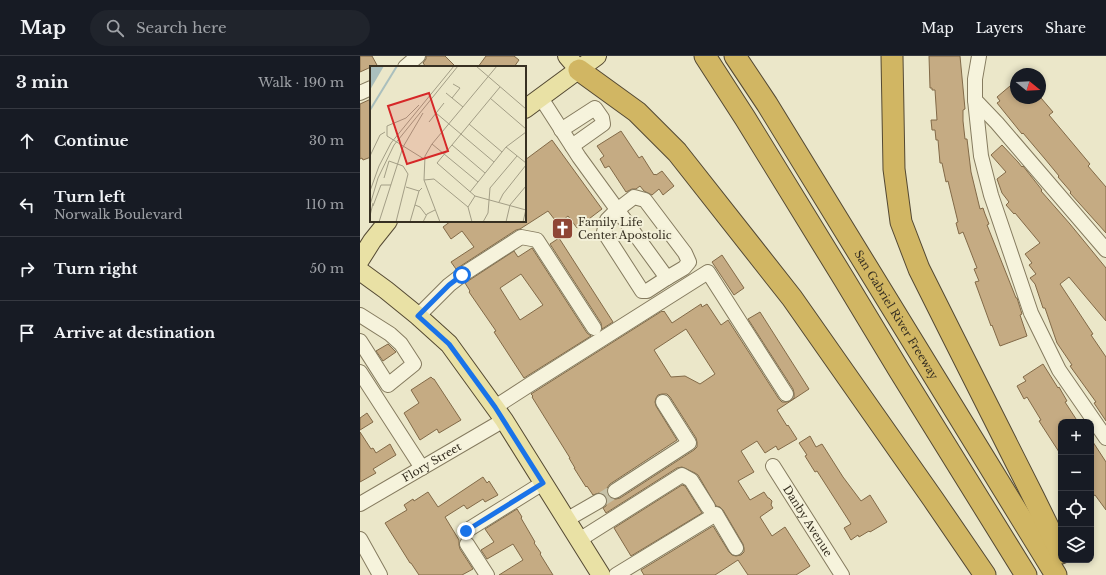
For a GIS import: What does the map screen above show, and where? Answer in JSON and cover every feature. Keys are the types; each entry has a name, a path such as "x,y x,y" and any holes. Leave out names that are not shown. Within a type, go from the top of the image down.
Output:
{"highway":[{"path":"689,56 775,193 1009,575"},
{"path":"704,56 753,131 1026,575"},
{"path":"715,56 1035,575"},
{"name":"San Gabriel River Freeway","path":"735,56 767,104 1056,575"},
{"path":"892,56 894,169 901,222 919,269 1058,547"},
{"path":"573,63 637,112 677,152 792,298 985,575"},
{"path":"1066,563 1072,575"}],"main road":[{"path":"526,108 541,98 573,63 597,56"},
{"path":"360,260 372,241 387,222"},
{"path":"360,272 386,290 449,344 500,414 600,575"}],"street":[{"path":"406,66 418,56"},
{"path":"979,56 975,79 975,100 981,156 991,195 1031,313 1059,370 1106,438"},
{"path":"360,93 370,88"},
{"path":"541,98 572,146 667,278"},
{"path":"975,100 997,123 1106,250"},
{"path":"562,130 595,108 602,118 603,124 572,146"},
{"path":"634,197 645,200 685,253 689,262 684,268 647,291 642,291 604,232 607,220 617,210 634,197"},
{"path":"418,316 454,282 521,237 537,240 594,328"},
{"name":"Flory Street","path":"360,504 422,468 500,414 529,385 708,272 786,394"},
{"path":"360,315 390,334 401,344 414,364 388,384 360,341"},
{"path":"360,372 422,468"},
{"path":"615,491 690,443 663,402"},
{"name":"Danby Avenue","path":"773,466 842,575"},
{"path":"579,540 682,475 691,480 708,507"},
{"path":"487,575 467,537 543,483"},
{"path":"566,520 598,501"},
{"path":"616,575 716,514 736,548"},
{"path":"360,539 380,575"}],"building":[{"path":"360,56 372,56 377,66 370,66 370,67 360,72"},
{"path":"426,56 445,56 455,66 425,66 423,63"},
{"path":"486,56 514,56 519,60 515,66 479,66"},
{"path":"929,56 960,56 965,109 963,110 963,121 971,172 980,209 983,208 989,224 987,225 1017,298 1022,314 1020,315 1027,336 1000,346 975,282 979,281 974,269 977,268 963,232 959,234 956,223 958,222 948,181 946,182 942,163 940,163 938,140 936,140 935,130 932,130 931,120 937,120 935,90 930,88"},
{"path":"1010,86 1010,104 1046,104 1053,112 1049,115 1090,164 1088,166 1106,187 1106,233 1070,193 1071,192 1058,177 1059,176 997,103 1000,101 997,97"},
{"path":"370,99 370,157 363,160 362,158 360,159 360,104"},
{"path":"621,131 639,158 642,156 654,175 662,171 674,186 663,195 659,189 652,195 644,191 640,186 626,192 609,166 605,168 600,159 604,156 597,146"},
{"path":"552,140 602,209 577,228 568,216 558,224 548,211 456,269 451,262 474,247 462,231 451,239 443,227 450,222 526,222 526,159"},
{"path":"1002,145 1022,167 1023,166 1042,190 1041,191 1106,268 1106,321 1069,277 1060,284 1093,334 1091,335 1106,357 1106,421 1094,403 1096,402 1070,366 1072,365 1057,343 1045,308 1043,308 1035,284 1030,278 1036,274 1029,265 1032,263 1025,254 1040,243 1015,213 1014,214 1006,205 1009,202 1002,193 997,179 1006,172 991,155"},
{"path":"559,238 613,322 602,329 601,323 550,244"},
{"path":"532,248 587,333 591,336 524,378 494,332 496,331 469,292 470,291 465,283 514,251 518,257","holes":["521,274 543,305 520,320 500,288"]},
{"path":"722,255 744,288 734,295 712,262"},
{"path":"701,304 702,307 707,304 721,325 728,320 779,399 782,402 790,401 794,398 793,389 748,319 760,312 809,389 777,410 797,439 778,450 776,446 765,453 757,441 741,451 754,472 738,481 750,500 764,492 772,501 771,505 773,508 760,517 772,536 785,527 810,566 796,575 748,575 738,560 715,575 644,575 641,570 713,526 732,555 741,555 744,552 743,544 723,510 716,506 698,475 682,467 677,468 606,513 603,508 606,506 606,496 603,493 593,495 587,486 586,487 574,468 570,458 532,397 533,396 531,394 662,311 664,311 672,323","holes":["686,329 715,374 700,384 685,376 671,377 654,350","667,394 670,397 696,438 697,447 620,498 612,499 608,496 607,492 607,488 610,484 677,440 656,406 656,398 658,395"]},
{"path":"388,344 396,352 383,361 376,351"},
{"path":"1043,364 1058,388 1059,387 1067,401 1065,402 1076,419 1058,419 1058,450 1039,421 1041,420 1027,397 1024,399 1017,386 1026,381 1023,377"},
{"path":"431,377 434,379 461,420 439,433 437,429 420,440 404,413 419,403 411,390"},
{"path":"367,413 373,422 360,430 360,418"},
{"path":"360,432 371,449 373,448 376,453 390,444 396,455 373,469 376,473 360,482"},
{"path":"810,436 816,447 822,444 843,477 861,501 870,495 887,522 859,537 858,535 851,540 844,528 851,524 817,471 815,472 805,456 807,455 799,443"},
{"path":"1094,444 1106,462 1106,510 1095,495"},
{"path":"483,477 487,483 489,481 498,495 485,502 483,499 467,509 464,505 445,517 459,540 460,549 473,569 462,575 419,575 385,523 407,510 404,505 413,499 414,501 428,492 438,507"},
{"path":"682,485 685,486 702,513 631,556 614,528"},
{"path":"517,509 535,542 534,543 541,553 540,554 553,575 499,575 523,560 513,544 487,559 481,550 494,542 485,529"}],"tunnel":[{"path":"599,501 615,491"}],"place":[{"name":"Family Life Center Apostolic","path":"562,228"}],"route":[{"path":"462,275 449,285 418,316 449,344 504,420 543,483 466,531"}]}
